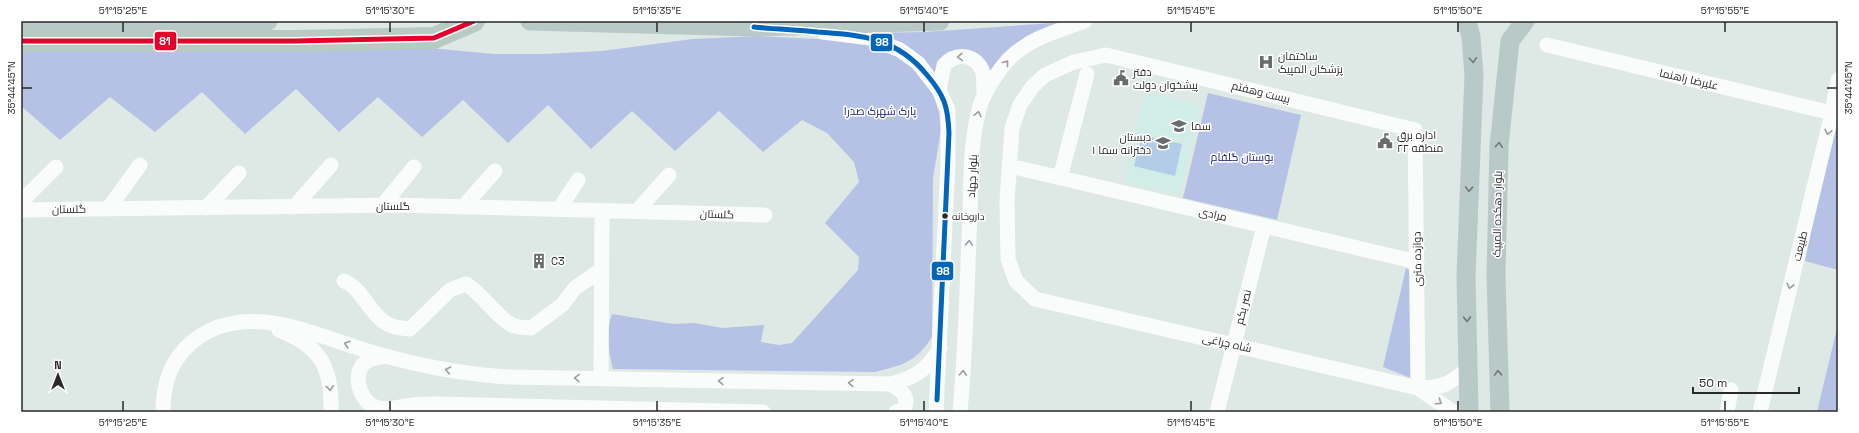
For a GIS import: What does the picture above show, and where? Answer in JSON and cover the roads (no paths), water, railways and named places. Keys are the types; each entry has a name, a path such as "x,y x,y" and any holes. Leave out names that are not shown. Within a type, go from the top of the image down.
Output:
{"highway":[{"path":"21,41 294,41 434,38 474,21"}],"main road":[{"path":"21,23 268,21"},
{"path":"530,21 754,27 940,21"},
{"path":"1467,21 1471,37 1474,75 1466,276 1469,412"},
{"name":"بلوار دهکده المپیک","path":"1500,412 1496,275 1498,146 1510,41 1525,21"}],"street":[{"name":"بلوار جهاد","path":"960,412 974,133 977,115 984,95 1007,62 1028,43 1086,21"},
{"path":"754,27 849,34 881,41 900,50 918,64 939,90 948,110 949,133 936,412"},
{"name":"علیرضا راهنما","path":"1547,45 1832,114"},
{"name":"بیست وهفتم","path":"1010,166 1012,128 1020,104 1032,87 1045,75 1074,62 1106,54 1416,130"},
{"path":"939,90 944,65 954,57 961,56 970,57 975,61 981,70 984,95"},
{"path":"1060,178 1087,74"},
{"name":"طبیعت","path":"1760,412 1832,114 1838,80"},
{"name":"دوازده متری","path":"1416,130 1418,388"},
{"path":"108,209 140,165"},
{"path":"294,207 331,165"},
{"name":"مرادی","path":"1010,166 1417,262"},
{"name":"شاه چراغی","path":"1010,166 1007,201 1008,259 1016,281 1035,299 1418,388"},
{"path":"21,202 56,167"},
{"path":"382,206 414,167"},
{"path":"463,207 495,170"},
{"path":"206,208 239,173"},
{"path":"637,211 669,175"},
{"path":"560,209 578,180"},
{"name":"گلستان","path":"21,210 382,206 765,215"},
{"path":"601,379 602,211"},
{"name":"نصر یکم","path":"1217,412 1264,226"},
{"path":"344,281 364,299 381,319 391,326 410,329 450,290 466,284 477,291 498,314 513,326 531,328 562,305 575,288 601,270"},
{"path":"163,412 163,398 168,373 182,350 202,334 227,325 254,320 282,324 384,356 450,371 482,376 890,384 921,372 940,348"},
{"path":"254,320 290,334 317,354 327,370 330,388 331,412"},
{"path":"384,356 369,360 360,370 359,383 363,397 374,407 390,410 413,405 438,404 763,412"},
{"path":"1418,388 1437,388 1451,382 1468,368"},
{"path":"890,384 905,396 907,402 904,409 896,412"},
{"path":"1418,388 1453,412"},
{"path":"1726,412 1731,390"}],"place":[{"name":"ساختمان پزشکان المپیک","path":"1266,62"},
{"name":"دفتر پیشخوان دولت","path":"1121,78"},
{"name":"سما","path":"1179,126"},
{"name":"اداره برق منطقه ۲۲","path":"1385,141"},
{"name":"دبستان دخترانه سما ۱","path":"1163,143"},
{"name":"داروخانه","path":"945,216"},
{"name":"C3","path":"539,261"}],"park label":[{"name":"پارک شهرک صدرا","path":"880,111"},
{"name":"بوستان گلفام","path":"1242,157"}]}
